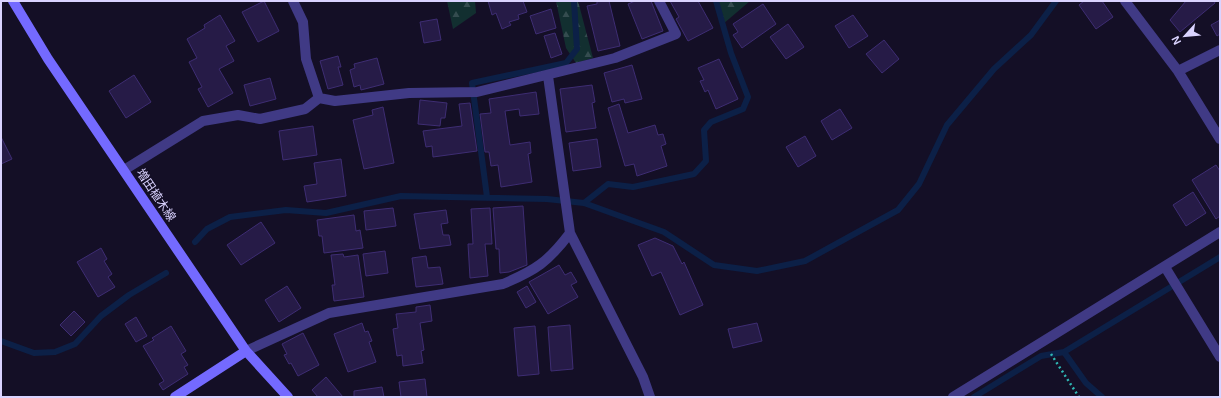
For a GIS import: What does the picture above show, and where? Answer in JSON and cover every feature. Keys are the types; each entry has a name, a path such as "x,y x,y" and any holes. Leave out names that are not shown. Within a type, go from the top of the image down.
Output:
{"street":[{"name":"増田植木線","path":"12,1 48,59 246,351 288,397"},
{"path":"292,1 303,22 306,59 319,98"},
{"path":"124,170 203,121 238,115 260,119 305,109 319,98 335,101 409,93 478,92 548,76 615,58 676,34 659,1"},
{"path":"1125,1 1178,71 1220,139"},
{"path":"1178,71 1220,50"},
{"path":"548,76 570,233 643,377 650,397"},
{"path":"953,397 1220,232"},
{"path":"175,397 246,351 329,313 503,284 529,272 554,254 570,233"},
{"path":"1165,267 1220,357"}],"path":[{"path":"1053,357 1079,397"}],"green space":[{"path":"447,1 475,1 476,13 453,29"},
{"path":"556,1 578,1 593,58 576,63 566,48"},
{"path":"715,1 750,1 723,24"}],"building":[{"path":"264,1 279,31 258,42 242,12"},
{"path":"488,1 523,1 527,12 518,15 519,19 509,22 511,25 502,29 496,13 492,15"},
{"path":"597,1 609,1 620,46 598,51 587,6 597,4"},
{"path":"635,1 651,1 663,31 642,39 628,4"},
{"path":"670,1 698,1 713,28 688,41 676,19 679,17"},
{"path":"1084,1 1102,1 1113,17 1096,29 1079,5"},
{"path":"1186,1 1214,1 1215,3 1180,32 1170,20"},
{"path":"763,4 776,24 742,48 733,35 738,32 733,24"},
{"path":"551,9 556,28 536,34 530,16"},
{"path":"220,15 235,41 226,46 234,61 219,69 233,93 208,107 198,89 202,87 189,62 197,58 187,39 205,28 204,25"},
{"path":"853,15 868,36 849,48 835,26"},
{"path":"437,19 441,40 424,43 420,22"},
{"path":"1220,20 1220,34 1217,36 1211,25"},
{"path":"788,24 804,47 786,59 770,37"},
{"path":"555,33 562,54 551,58 544,36"},
{"path":"884,40 899,59 882,73 866,54"},
{"path":"338,56 341,67 338,67 343,85 328,89 320,61"},
{"path":"377,58 384,84 361,90 360,85 354,87 350,70 355,68 354,64"},
{"path":"719,59 738,99 716,109 708,90 705,92 700,81 704,80 698,68"},
{"path":"632,65 642,99 625,103 624,99 612,102 604,73"},
{"path":"134,75 151,102 126,118 109,91"},
{"path":"270,78 276,99 250,106 244,85"},
{"path":"592,85 595,102 592,103 596,128 566,132 560,89"},
{"path":"536,92 539,114 520,116 519,109 505,111 510,145 530,142 531,153 528,154 532,182 501,187 498,165 491,166 489,152 485,152 480,114 491,113 489,99"},
{"path":"420,100 447,103 445,118 441,118 440,126 418,124"},
{"path":"470,103 477,151 433,157 432,146 426,147 423,131 462,126 459,104"},
{"path":"619,104 628,133 655,125 658,135 663,134 666,144 661,146 667,166 637,176 634,164 625,166 608,108"},
{"path":"383,107 394,163 364,169 353,120 373,115 372,110"},
{"path":"840,109 852,128 832,140 821,121"},
{"path":"313,126 317,155 283,160 279,131"},
{"path":"805,136 816,156 798,167 786,147"},
{"path":"1,137 12,159 1,164"},
{"path":"597,139 601,167 573,171 569,143"},
{"path":"341,159 346,196 307,202 304,186 317,184 314,163"},
{"path":"1216,165 1220,171 1220,216 1216,219 1192,180"},
{"path":"1193,192 1206,213 1186,226 1173,205"},
{"path":"523,206 527,265 509,272 500,273 499,249 496,249 493,208"},
{"path":"393,208 396,226 366,230 364,211"},
{"path":"490,208 492,244 485,244 488,276 470,278 468,244 473,244 471,209"},
{"path":"446,210 448,223 441,224 443,235 449,235 451,245 420,249 414,214"},
{"path":"354,215 356,231 360,230 363,248 324,253 322,236 319,236 317,220"},
{"path":"261,222 275,243 241,265 227,245"},
{"path":"655,238 673,246 682,264 684,262 703,305 680,315 661,272 652,276 638,245"},
{"path":"101,248 107,259 104,261 112,274 108,277 115,287 98,297 77,262"},
{"path":"385,251 388,273 366,276 363,254"},
{"path":"343,254 344,257 358,255 364,297 334,301 332,285 335,285 331,255"},
{"path":"426,256 428,268 440,267 443,284 416,287 412,258"},
{"path":"559,265 565,275 571,272 577,282 571,285 578,297 548,314 529,282"},
{"path":"287,286 301,308 279,322 265,300"},
{"path":"527,286 536,302 526,308 517,292"},
{"path":"430,305 432,321 420,323 424,350 421,351 423,363 403,366 402,355 397,356 393,329 398,328 396,314 416,312 416,307"},
{"path":"74,311 85,322 71,336 60,325"},
{"path":"136,317 147,336 136,342 125,324"},
{"path":"362,323 365,332 368,331 372,341 369,342 376,362 348,372 334,334"},
{"path":"757,323 762,341 733,348 728,329"},
{"path":"570,325 573,369 551,371 548,327"},
{"path":"171,326 186,351 181,354 188,365 184,367 188,374 163,390 159,384 164,381 143,346 154,340 152,338"},
{"path":"535,326 539,374 518,376 514,328"},
{"path":"303,333 319,365 298,376 291,363 289,364 284,355 287,354 282,344"},
{"path":"326,377 343,397 318,397 312,390"},
{"path":"425,379 427,397 401,397 399,382"},
{"path":"382,387 384,397 354,397 354,391"}],"waterway":[{"path":"487,197 472,83 566,63 577,49 574,1"},
{"path":"584,203 608,184 633,187 694,174 706,161 704,130 711,122 743,109 748,97 731,53 716,1"},
{"path":"195,242 207,229 230,217 286,210 326,213 401,196 547,199 584,203 664,232 714,265 757,271 805,261 898,210 919,184 947,125 994,69 1031,35 1056,1"},
{"path":"974,397 1041,356 1064,352 1220,257"},
{"path":"1,341 34,353 55,352 75,344 101,316 129,295 166,273"},
{"path":"1064,352 1086,383 1102,397"}]}
